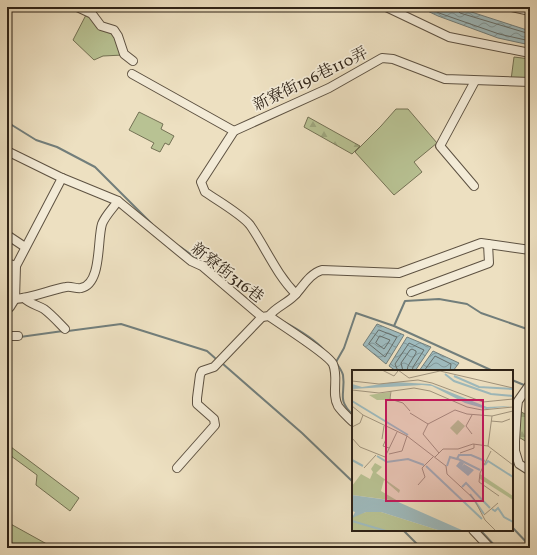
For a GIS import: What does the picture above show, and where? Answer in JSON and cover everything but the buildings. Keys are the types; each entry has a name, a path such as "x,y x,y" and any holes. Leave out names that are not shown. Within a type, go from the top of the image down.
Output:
{"street":[{"path":"77,7 92,14 101,26 114,30 118,36 124,54 133,61"},
{"path":"386,7 449,37 530,53"},
{"path":"512,7 530,11"},
{"name":"新寮街196巷110弄","path":"234,131 329,88 382,58 393,59 445,79 530,82"},
{"path":"132,74 234,131 201,182 205,192 249,224 280,276 296,294"},
{"path":"474,186 440,146 475,81"},
{"name":"新寮街316巷","path":"7,151 62,178 118,201 191,261 202,266 266,317 296,294 314,272 322,270 399,273 481,243 530,250"},
{"path":"7,310 15,299 16,266 62,178"},
{"path":"15,299 24,298 67,286 81,288 90,283 99,255 100,234 103,222 118,201"},
{"path":"7,235 26,247"},
{"path":"411,292 489,263 488,244"},
{"path":"7,263 16,266"},
{"path":"24,298 31,304 43,309 54,317 65,329"},
{"path":"177,468 214,425 214,419 198,404 197,398 200,375 202,371 214,366 266,317 316,349 332,363 336,376 335,396 338,406 352,421"},
{"path":"7,336 18,336"},
{"path":"530,384 518,401 515,441 515,451 519,464 530,471"},
{"path":"474,531 490,548"}],"green space":[{"path":"87,13 113,30 123,55 103,56 94,60 73,40"},
{"path":"514,57 530,59 530,79 511,80"},
{"path":"396,109 408,109 437,143 414,162 422,172 394,195 355,152"},
{"path":"139,112 163,124 161,129 174,136 169,145 165,143 160,152 151,148 154,143 129,130"},
{"path":"308,117 360,146 352,154 304,127"},
{"path":"518,410 530,417 530,444 517,436"},
{"path":"7,444 79,498 70,511 36,485 37,475 7,453"},
{"path":"7,522 54,548 7,548"}],"water":[{"path":"419,7 456,7 530,31 530,45 498,38 438,16"},
{"path":"377,324 404,335 386,364 363,345"},
{"path":"407,337 431,347 416,370 395,370 389,366"},
{"path":"433,351 459,363 454,370 420,370"}],"waterway":[{"path":"7,122 36,140 57,147 95,167 152,224"},
{"path":"179,246 203,263"},
{"path":"336,362 344,348 356,313 394,326 405,301 439,299 467,304 481,313 530,330"},
{"path":"284,322 306,334 324,350"},
{"path":"68,331 121,324 207,351 215,358"},
{"path":"394,326 491,370"},
{"path":"20,337 63,331"},
{"path":"223,364 302,433 352,481"},
{"path":"337,364 343,375 343,400 352,414"},
{"path":"513,380 524,385"},
{"path":"513,528 530,546"},
{"path":"404,531 421,548"},
{"path":"481,531 497,548"}]}
